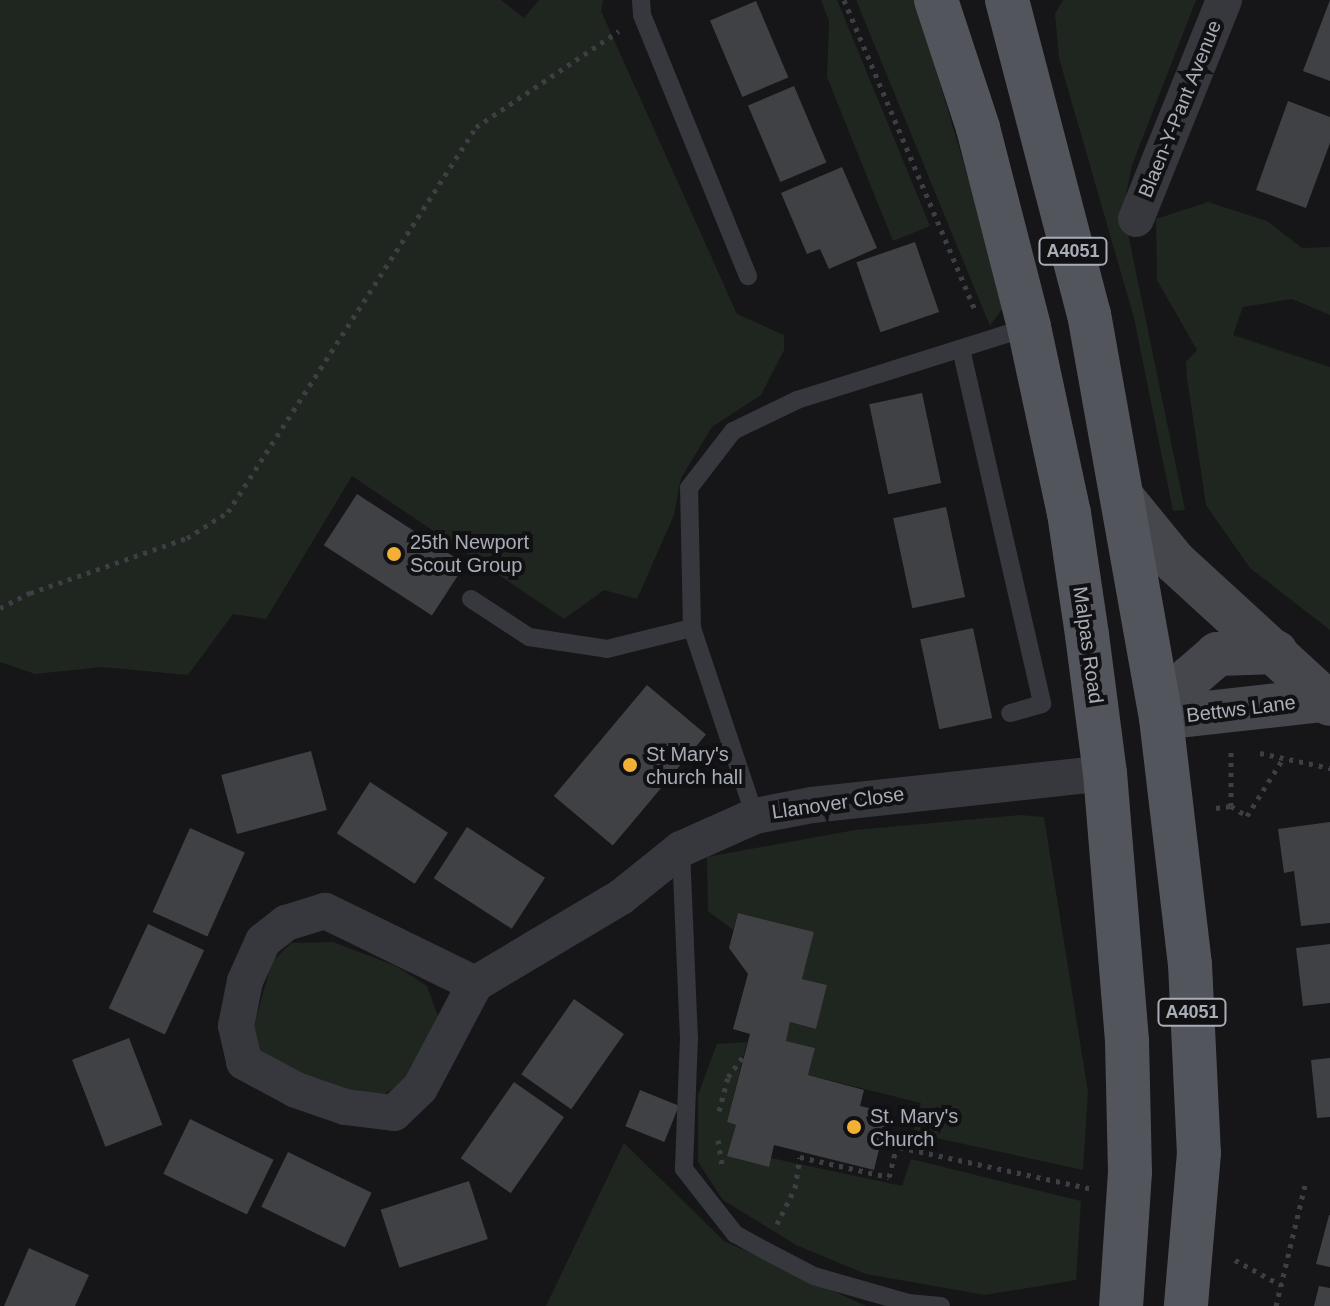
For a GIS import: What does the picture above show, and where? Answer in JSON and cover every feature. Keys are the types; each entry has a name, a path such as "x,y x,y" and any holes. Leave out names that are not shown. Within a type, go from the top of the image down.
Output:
{"main road":[{"name":"Malpas Road","path":"936,0 978,128 1029,327 1069,513 1093,682 1105,773 1127,1041 1129,1195 1121,1306"},
{"name":"A4051","path":"1009,1 1089,314 1125,501 1161,718 1190,964 1199,1153 1186,1306"},
{"path":"1093,682 1161,718 1105,773"}],"street":[{"name":"Blaen-Y-Pant Avenue","path":"1136,219 1224,0"},
{"name":"Bettws Lane","path":"1125,501 1175,562 1276,652 1325,702"},
{"name":"Bettws Lane","path":"1161,718 1191,677 1217,654 1276,652"},
{"name":"Bettws Lane","path":"1161,718 1325,702"},
{"name":"Llanover Close","path":"475,984 608,905 681,849 755,816 1105,773"},
{"path":"325,911 475,984 420,1088 394,1113 345,1107 296,1090 244,1062 236,1026 245,981 263,941 286,923 325,911"}],"lane":[{"path":"642,8 748,276"},
{"path":"755,816 692,628 689,488 733,431 797,400 1029,327"},
{"path":"961,349 1042,704 1010,713"},
{"path":"471,599 529,637 607,649 692,628"},
{"path":"681,849 689,1037 684,1169 730,1230 766,1251 814,1276 908,1303 941,1306"}],"path":[{"path":"844,0 987,340"},
{"path":"0,608 30,593 187,538 228,512 476,127 642,8"},
{"path":"1231,754 1284,757 1330,768"},
{"path":"1231,806 1247,816 1284,757"},
{"path":"730,1230 715,1127 728,1077 744,1055"},
{"path":"880,1143 1129,1195"},
{"path":"766,1251 795,1188 800,1157 889,1177 897,1146"},
{"path":"1276,1306 1305,1185"},
{"path":"1235,1260 1281,1285"}],"shaded area":[{"path":"0,0 501,0 524,18 539,0 603,0 601,11 737,314 784,335 784,350 761,395 712,427 681,478 674,515 637,599 604,590 564,619 352,476 266,619 233,614 188,675 102,667 35,674 0,662"},
{"path":"821,0 837,0 930,226 893,241 827,77 829,21"},
{"path":"856,0 915,0 998,278 1002,309 990,326"},
{"path":"1063,0 1196,0 1132,165 1123,209 1185,510 1173,511 1134,318 1059,58 1055,14"},
{"path":"1208,202 1267,221 1302,248 1330,247 1330,315 1292,299 1243,307 1233,335 1330,367 1330,630 1250,568 1206,505 1186,362 1197,350 1157,280 1156,219"},
{"path":"1020,815 1044,817 1088,1092 1083,1170 913,1133 921,1103 808,1075 815,1048 786,1041 790,1022 816,1029 827,985 802,979 814,932 738,913 733,930 708,911 707,857 855,830"},
{"path":"333,942 396,966 427,986 438,1016 407,1080 386,1093 358,1094 304,1075 263,1055 251,1036 272,962 291,943"},
{"path":"747,1042 727,1122 736,1125 728,1156 768,1167 771,1158 902,1186 911,1159 1081,1201 1076,1280 985,1295 866,1274 796,1245 723,1200 698,1162 698,1095 717,1044"},
{"path":"624,1143 724,1241 866,1306 546,1306"}],"building":[{"path":"1330,0 1330,81 1303,71"},
{"path":"756,1 788,77 742,97 710,21"},
{"path":"794,86 826,162 780,182 748,106"},
{"path":"1288,101 1330,117 1330,143 1306,208 1256,190"},
{"path":"842,167 877,248 829,269 820,249 807,254 781,193"},
{"path":"915,242 939,312 880,332 856,262"},
{"path":"922,393 941,483 888,494 869,404"},
{"name":"25th Newport Scout Group","path":"357,494 465,564 432,615 324,545"},
{"path":"946,507 965,597 912,608 893,518"},
{"path":"973,628 992,718 939,729 920,639"},
{"name":"St Mary's church hall","path":"647,685 706,734 613,846 554,796"},
{"path":"311,751 327,810 237,834 221,775"},
{"path":"370,782 448,833 415,884 337,833"},
{"path":"1330,822 1330,923 1301,926 1294,871 1284,873 1278,829"},
{"path":"467,827 545,878 512,929 434,878"},
{"path":"190,828 245,852 207,936 153,912"},
{"path":"738,913 814,932 802,979 827,985 816,1029 790,1022 786,1041 815,1048 808,1075 864,1090 860,1106 888,1112 874,1170 774,1145 769,1167 727,1156 736,1125 727,1122 750,1034 733,1029 748,974 729,948"},
{"path":"148,924 204,950 165,1034 109,1008"},
{"path":"1330,944 1330,1003 1303,1006 1296,948"},
{"path":"574,999 624,1034 571,1109 521,1074"},
{"path":"129,1038 162,1125 105,1147 72,1060"},
{"path":"1330,1058 1330,1117 1317,1118 1311,1060"},
{"path":"514,1082 564,1117 511,1193 461,1158"},
{"path":"640,1090 679,1106 664,1142 625,1126"},
{"path":"190,1119 274,1160 247,1215 163,1174"},
{"path":"288,1152 372,1193 345,1248 261,1207"},
{"path":"469,1181 488,1239 399,1268 381,1210"},
{"path":"1330,1215 1330,1267 1316,1264"},
{"path":"29,1248 89,1275 75,1306 4,1306"},
{"path":"1319,1286 1330,1288 1330,1306 1314,1306"}],"place":[{"name":"25th Newport Scout Group","path":"394,554"},
{"name":"St Mary's church hall","path":"630,765"},
{"name":"St. Mary's Church","path":"854,1127"}]}
